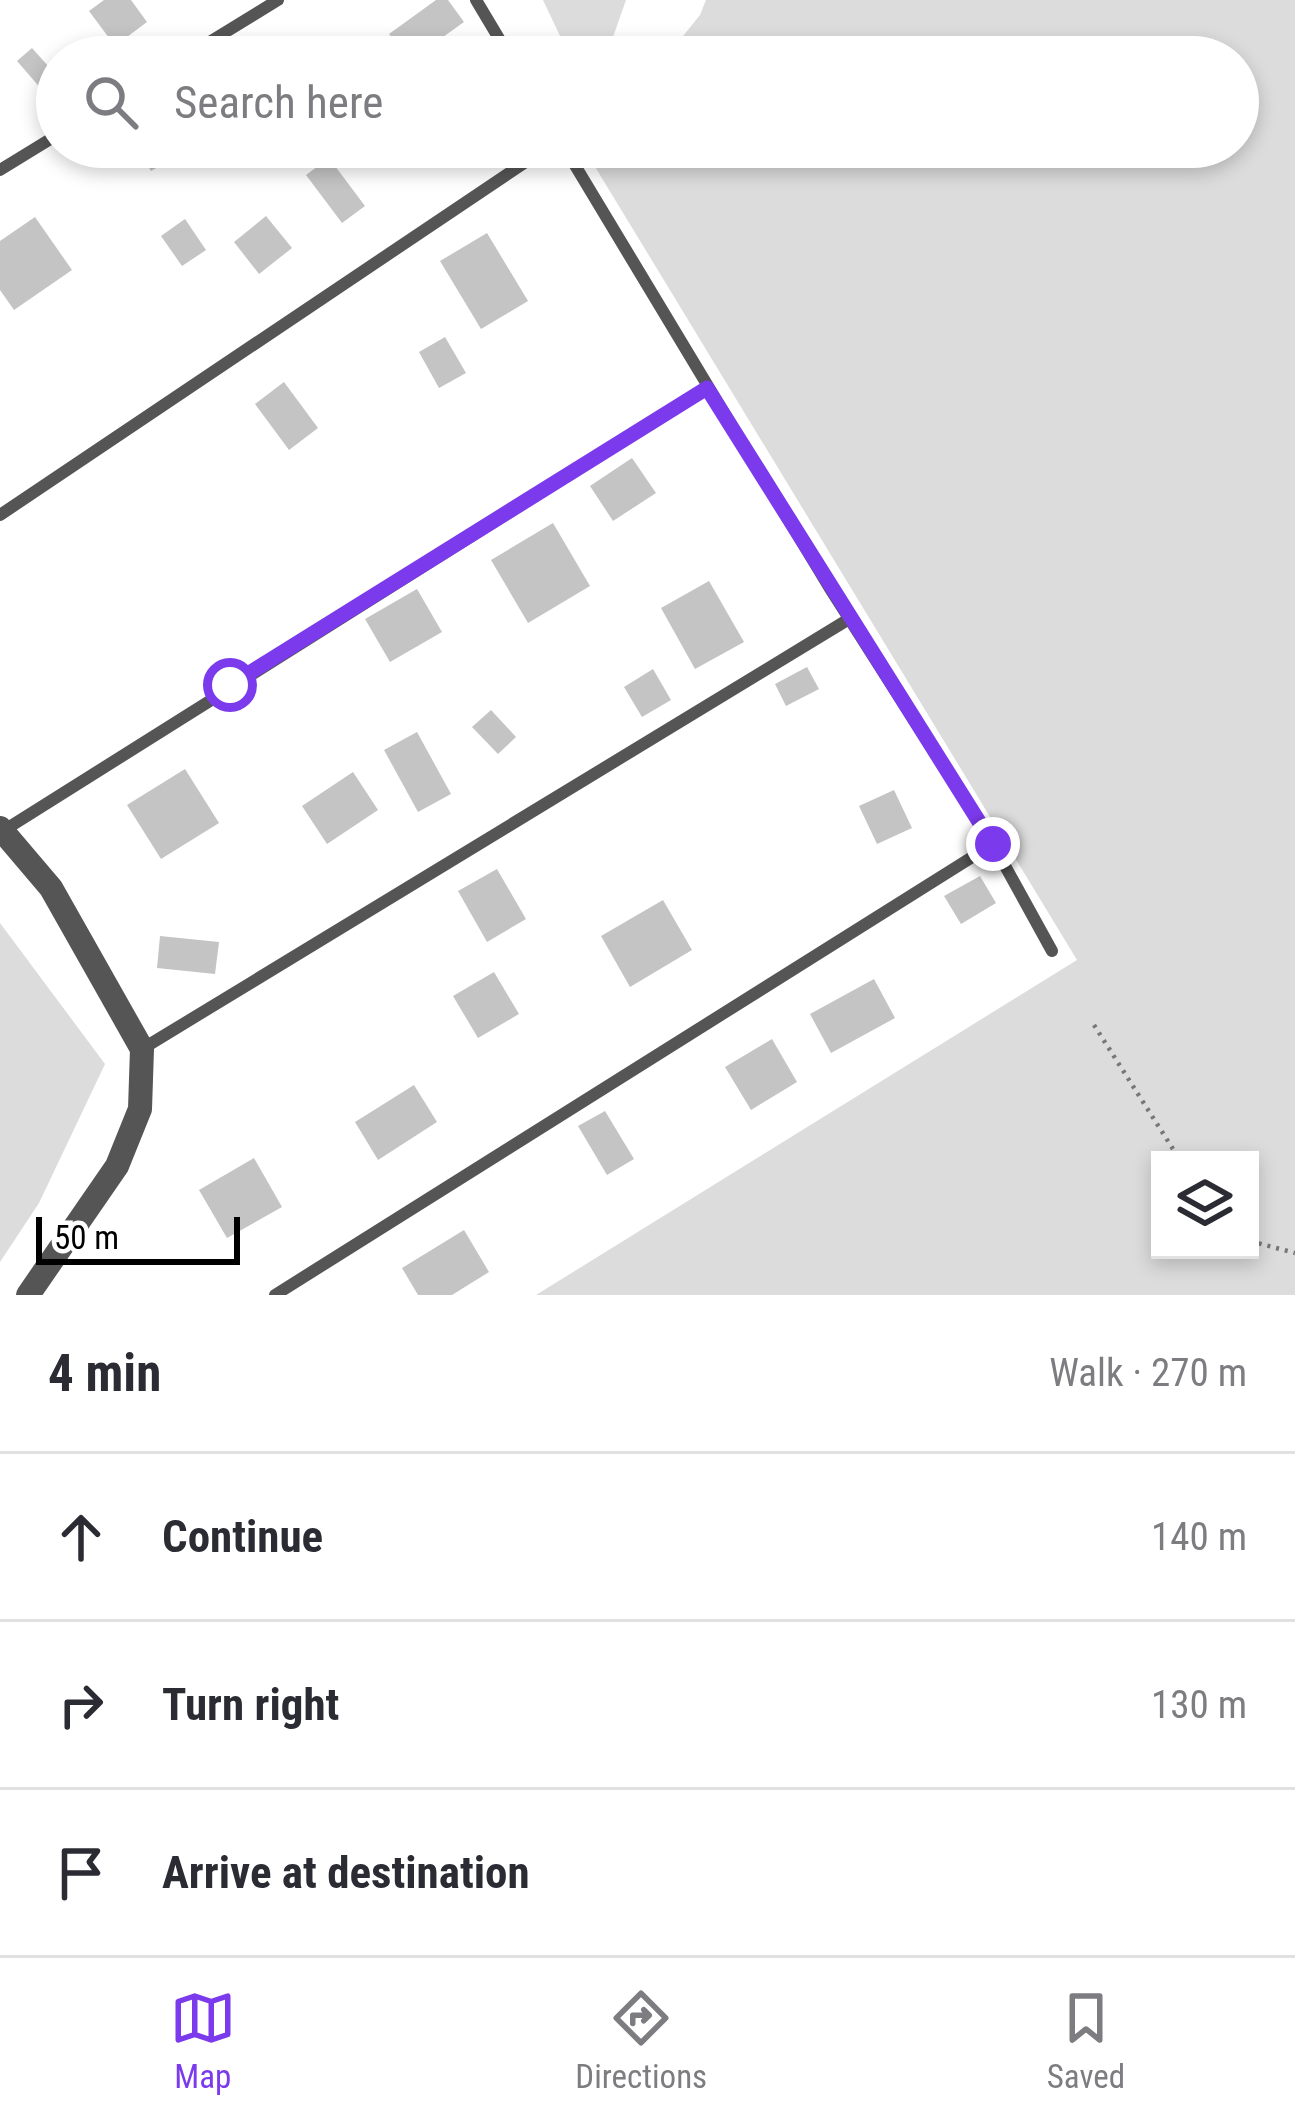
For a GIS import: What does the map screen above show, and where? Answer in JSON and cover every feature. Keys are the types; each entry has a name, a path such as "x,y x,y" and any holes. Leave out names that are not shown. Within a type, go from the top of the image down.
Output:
{"street":[{"path":"2,830 51,888 142,1048 140,1109 117,1166 28,1295"}],"lane":[{"path":"219,36 278,0"},
{"path":"476,0 497,36"},
{"path":"0,170 36,148"},
{"path":"0,515 517,168"},
{"path":"576,168 849,619 993,844 1052,951"},
{"path":"2,830 707,388"},
{"path":"142,1048 849,619"},
{"path":"275,1295 993,844"}],"path":[{"path":"1094,1025 1174,1151"},
{"path":"1259,1242 1295,1252"}],"shaded area":[{"path":"543,0 626,0 613,36 560,36"},
{"path":"706,0 1295,0 1295,1295 536,1295 1077,960 596,168 1259,168 1259,36 683,36"},
{"path":"0,923 105,1064 39,1203 0,1262"}],"building":[{"path":"104,0 131,0 147,22 128,36 108,36 89,11"},
{"path":"436,0 448,0 464,22 444,36 389,34"},
{"path":"32,48 36,52 36,83 17,61"},
{"path":"315,168 336,168 365,206 342,223 306,175"},
{"path":"266,216 292,248 259,274 234,242"},
{"path":"35,217 72,270 14,310 0,290 0,241"},
{"path":"185,219 206,250 182,266 161,236"},
{"path":"487,233 528,301 481,329 440,261"},
{"path":"445,337 466,373 439,388 419,352"},
{"path":"284,382 318,428 289,450 255,404"},
{"path":"632,458 656,493 613,521 590,486"},
{"path":"553,523 590,586 528,623 491,560"},
{"path":"709,581 744,642 695,669 661,608"},
{"path":"417,589 442,632 390,662 365,619"},
{"path":"807,667 819,689 786,706 775,684"},
{"path":"653,669 671,700 642,717 624,687"},
{"path":"491,710 516,737 498,754 472,727"},
{"path":"417,732 451,794 418,812 384,750"},
{"path":"185,769 219,823 161,859 127,805"},
{"path":"353,772 378,810 327,844 302,806"},
{"path":"894,790 912,828 877,844 859,806"},
{"path":"497,869 526,919 487,942 458,891"},
{"path":"980,876 996,903 961,924 944,896"},
{"path":"663,900 692,950 630,987 601,936"},
{"path":"160,936 219,942 215,974 157,968"},
{"path":"494,972 519,1014 478,1038 453,996"},
{"path":"874,979 895,1018 831,1053 810,1014"},
{"path":"772,1039 797,1082 751,1110 725,1067"},
{"path":"414,1085 437,1122 378,1160 355,1122"},
{"path":"605,1111 634,1159 607,1175 578,1126"},
{"path":"254,1158 282,1207 227,1238 199,1190"},
{"path":"464,1230 489,1272 452,1295 418,1295 402,1268"}],"route":[{"path":"230,685 707,388 993,844"}]}
